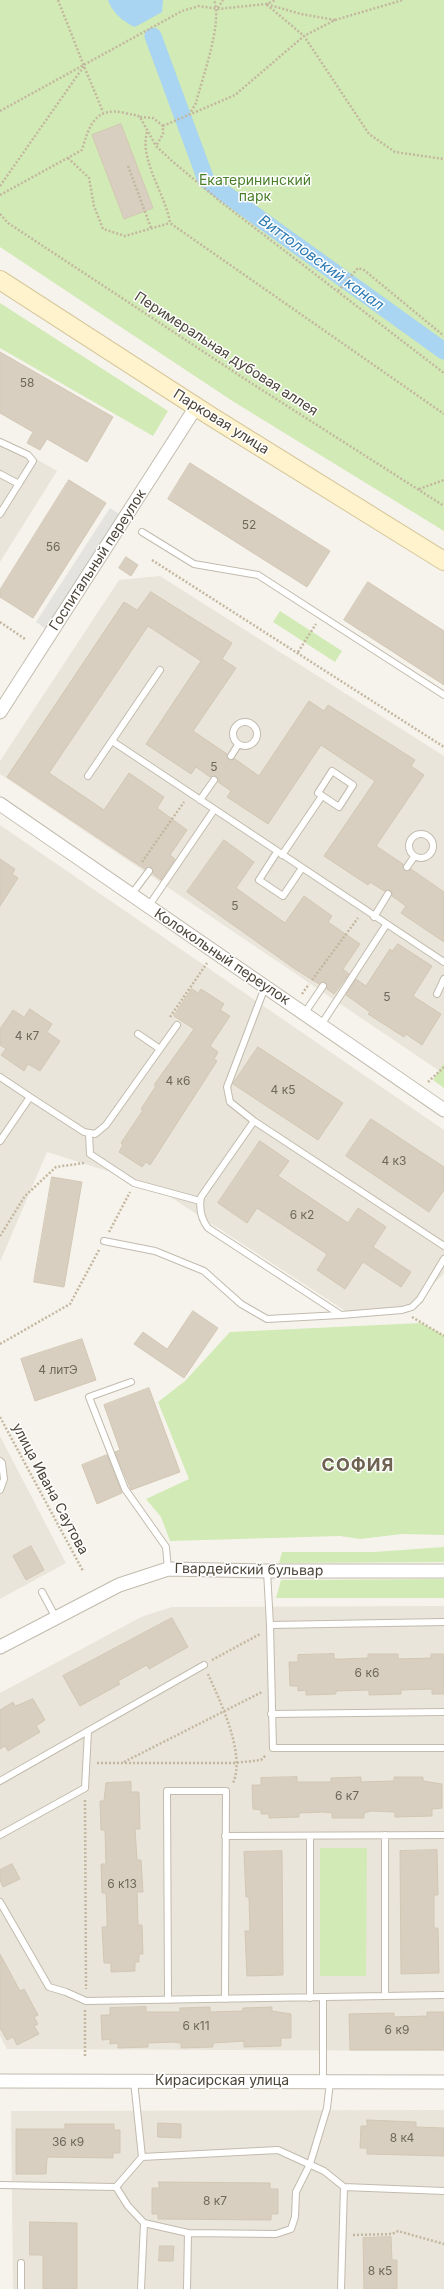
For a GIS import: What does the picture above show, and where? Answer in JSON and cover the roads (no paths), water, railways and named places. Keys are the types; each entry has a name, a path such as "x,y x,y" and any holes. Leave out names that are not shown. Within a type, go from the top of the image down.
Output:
{"main road":[{"name":"Парковая улица","path":"0,280 196,407 444,561"}],"street":[{"name":"Госпитальный переулок","path":"0,712 196,407"},
{"name":"Колокольный переулок","path":"0,804 444,1110"},
{"name":"Гвардейский бульвар","path":"0,1647 119,1585 168,1569 267,1571 444,1570"},
{"name":"Кирасирская улица","path":"0,2081 444,2082"}],"lane":[{"path":"0,442 28,455 33,461 0,514"},
{"path":"0,474 19,484"},
{"path":"142,532 194,564 258,575 444,695"},
{"path":"88,776 160,670"},
{"path":"243,722 251,724 258,733 256,741 250,746 238,745 234,739 234,730 243,722"},
{"path":"112,741 363,910 444,962"},
{"path":"230,756 238,745"},
{"path":"332,771 353,785 339,807 322,796 318,793 332,771"},
{"path":"200,800 214,780"},
{"path":"302,868 283,896 259,880 322,796"},
{"path":"148,907 214,810"},
{"path":"419,834 427,835 432,841 432,853 422,859 414,857 408,846 412,838 419,834"},
{"path":"407,867 414,857"},
{"path":"131,895 149,871"},
{"path":"374,916 388,894"},
{"path":"321,1025 386,925"},
{"path":"437,994 444,979"},
{"path":"304,1014 323,986"},
{"path":"266,987 227,1087 230,1102 254,1121 444,1246"},
{"path":"0,1076 84,1132 95,1134 106,1125 177,1024"},
{"path":"138,1034 160,1049"},
{"path":"0,1141 30,1097"},
{"path":"254,1121 201,1197 200,1200 203,1221 208,1228 330,1310 341,1315"},
{"path":"89,1133 90,1154 134,1183 200,1200"},
{"path":"104,1241 155,1251 204,1271 241,1304 267,1319 402,1310 412,1307 420,1299 444,1259"},
{"path":"131,1382 89,1397 125,1489 166,1547 168,1569"},
{"path":"0,1461 2,1463 4,1479 0,1490"},
{"path":"267,1571 273,1748 444,1748"},
{"path":"42,1592 56,1618"},
{"path":"270,1627 444,1622"},
{"path":"0,1781 204,1665"},
{"path":"271,1714 444,1712"},
{"path":"0,1835 85,1788 88,1731"},
{"path":"168,2000 167,1791 226,1791 225,1999"},
{"path":"385,1835 385,1996"},
{"path":"225,1836 444,1835"},
{"path":"310,1836 310,1998"},
{"path":"0,1902 49,1987 66,1992 86,2001 444,1995"},
{"path":"116,2187 128,2206 144,2223 188,2233 276,2234 291,2228 296,2217 296,2192 310,2164 328,2108 323,1998"},
{"path":"134,2081 142,2157"},
{"path":"116,2187 142,2157 278,2150 324,2171 344,2187 444,2191"},
{"path":"0,2185 116,2187"},
{"path":"341,2289 344,2187"},
{"path":"141,2289 144,2223"},
{"path":"187,2289 188,2233"},
{"path":"21,2263 21,2289"}],"water":[{"path":"108,0 163,0 162,12 135,27 118,16 112,9"}],"waterway":[{"name":"Виттоловский канал","path":"153,36 206,180 444,351"}],"district":[{"name":"СОФИЯ","path":"358,1466"}],"park label":[{"name":"Екатерининский парк","path":"255,190"}]}
